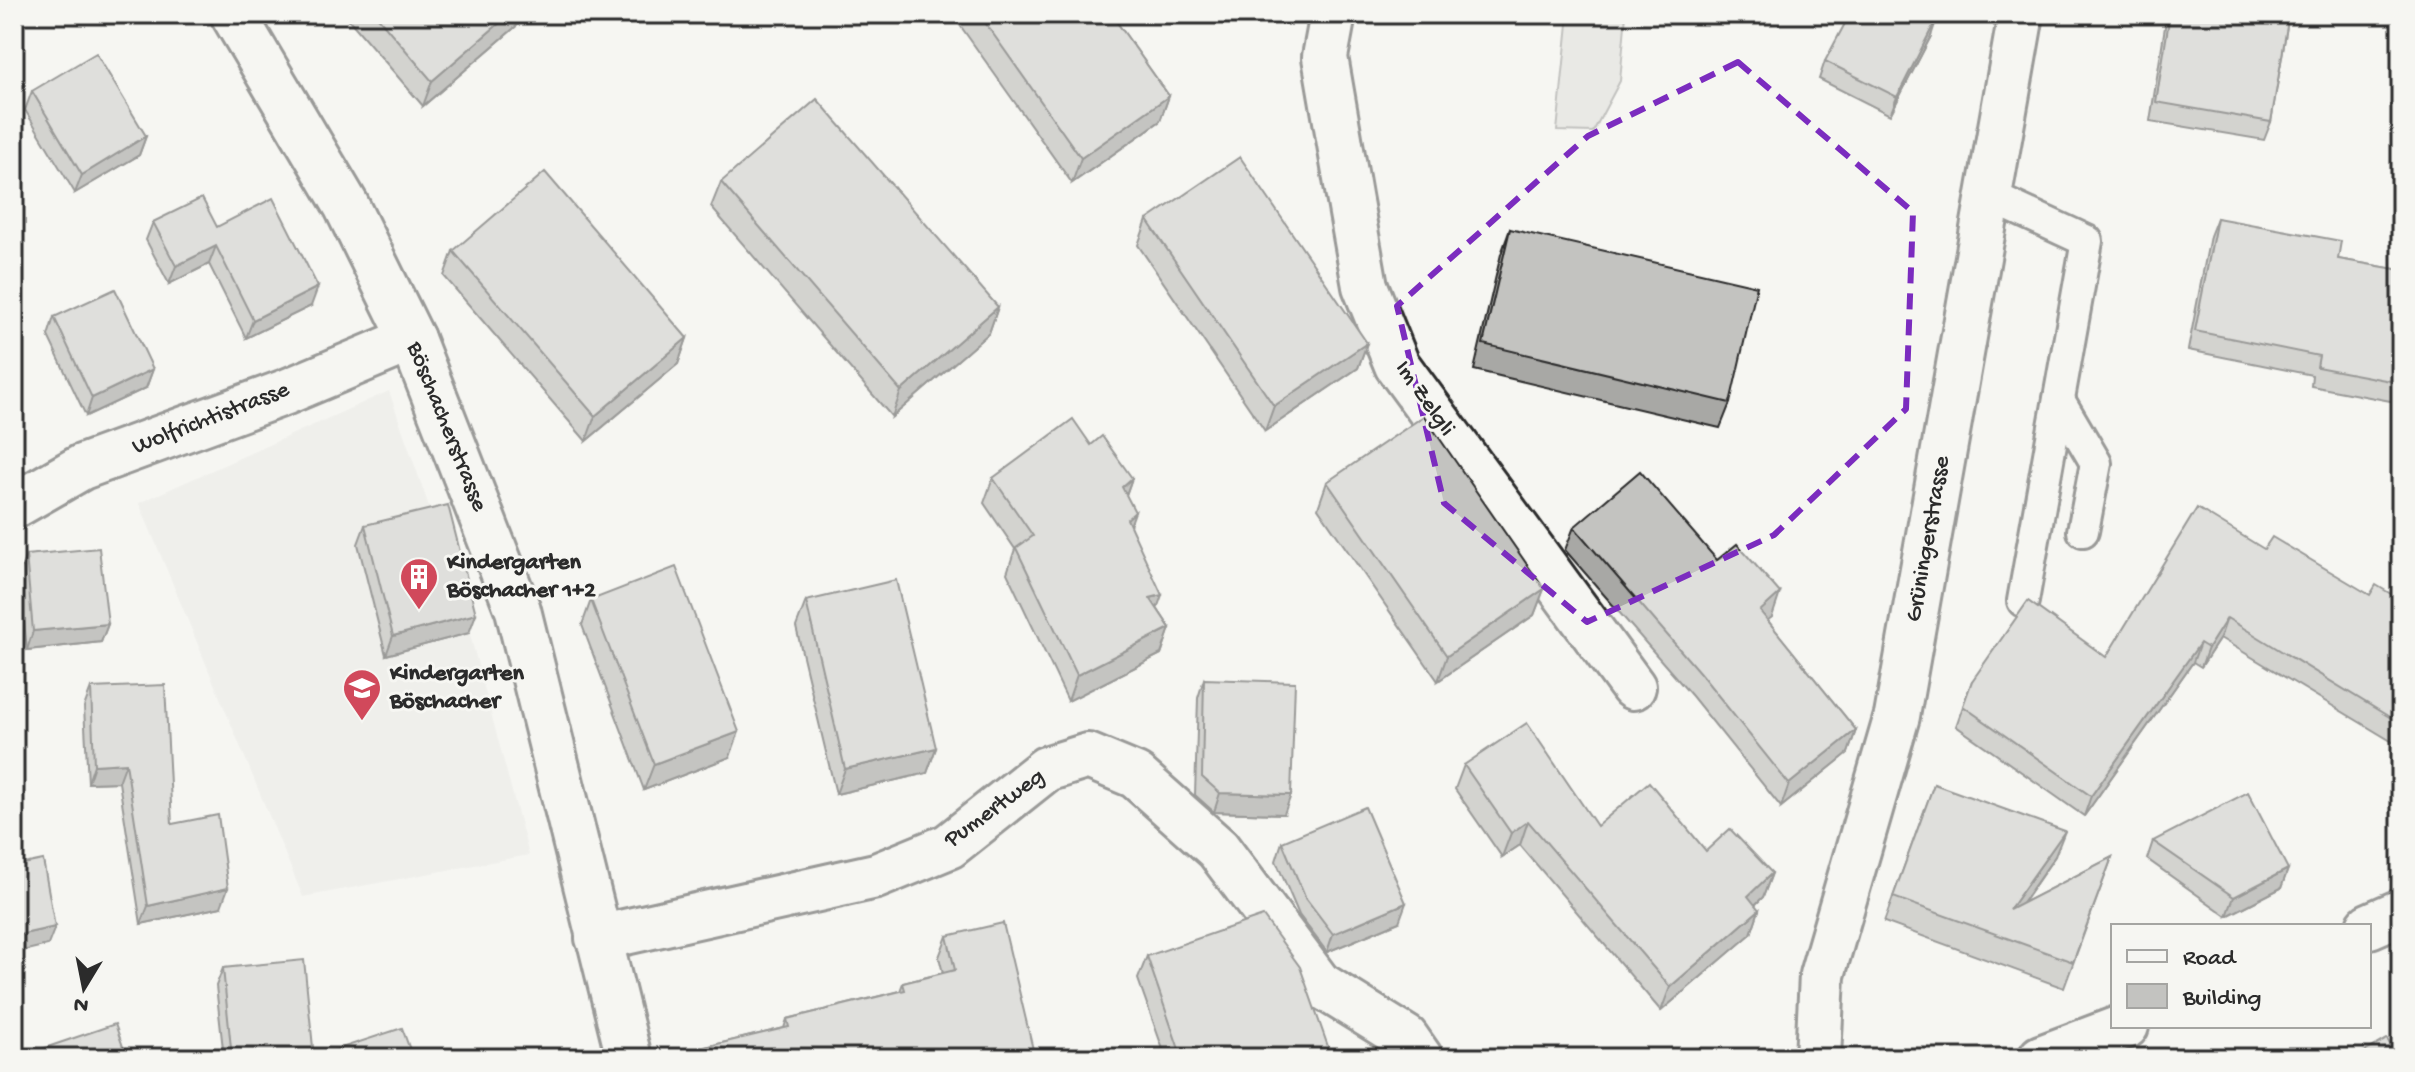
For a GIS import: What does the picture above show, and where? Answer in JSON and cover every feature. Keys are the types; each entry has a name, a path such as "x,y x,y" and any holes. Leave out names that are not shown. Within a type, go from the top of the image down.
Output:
{"street":[{"name":"Böschacherstrasse","path":"233,14 346,205 412,339 518,610 629,1058"},
{"name":"Im Zelgli","path":"1333,14 1325,57 1365,286 1397,365 1633,687"},
{"name":"Grüningerstrasse","path":"1818,1058 1822,975 1897,716 2021,14"},
{"name":"Wolfrichtistrasse","path":"14,506 82,467 286,392 412,339"},
{"name":"Pumertweg","path":"598,938 876,876 949,846 1046,769 1088,756 1136,776 1218,849 1319,984 1406,1038 1420,1058"},
{"path":"2371,925 2401,912"},
{"path":"2041,1058 2121,1028"}],"lane":[{"path":"1989,196 2087,241 2023,601"},
{"path":"2059,400 2096,463 2083,531"}],"highlighted area":[{"path":"1738,62 1913,212 1906,409 1774,535 1587,622 1444,503 1397,306 1588,136"}],"shaded area":[{"path":"1569,14 1626,14 1620,81 1593,132 1557,131"},
{"name":"Kindergarten Böschacher","path":"389,391 458,590 529,855 303,897 139,503"}],"building":[{"path":"375,14 510,14 432,81"},
{"path":"979,14 1111,14 1169,96 1081,158"},
{"path":"1850,14 1930,14 1937,18 1897,97 1825,61"},
{"path":"2170,14 2289,14 2271,122 2156,102"},
{"path":"96,53 146,136 82,175 32,91"},
{"path":"817,99 998,307 901,391 721,182"},
{"path":"1240,157 1367,343 1274,406 1147,220"},
{"path":"545,172 687,338 595,416 453,251"},
{"path":"202,198 217,227 273,198 318,287 253,320 216,246 176,266 153,222"},
{"path":"2217,218 2341,241 2338,259 2401,270 2401,383 2317,367 2319,356 2195,331"},
{"path":"1510,229 1757,286 1730,403 1483,344"},
{"path":"115,289 153,369 92,398 54,317"},
{"path":"1424,416 1544,589 1447,656 1327,482"},
{"path":"1073,419 1091,445 1102,436 1132,478 1122,487 1135,512 1127,519 1162,595 1150,598 1170,628 1077,675 1016,548 1033,536 993,478"},
{"path":"1640,471 1717,560 1737,544 1780,593 1760,611 1856,730 1789,784 1700,673 1574,527"},
{"name":"Kindergarten Böschacher 1+2","path":"448,505 476,614 393,636 365,525"},
{"path":"2197,508 2264,549 2272,537 2370,595 2376,585 2401,600 2401,724 2227,618 2208,648 2200,643 2091,796 1963,706 1972,681 2028,601 2106,657"},
{"path":"99,548 108,624 33,631 26,555"},
{"path":"676,567 739,732 654,764 591,600"},
{"path":"896,580 936,748 845,769 806,601"},
{"path":"1204,679 1295,682 1291,795 1220,793 1202,777"},
{"path":"165,685 172,824 218,815 228,888 148,906 126,763 94,765 91,688"},
{"path":"1527,723 1597,826 1649,782 1706,851 1730,829 1772,873 1748,896 1759,910 1670,987 1528,821 1511,833 1464,765"},
{"path":"1934,784 2065,831 2009,910 2112,857 2073,962 1893,897"},
{"path":"2248,792 2288,869 2234,897 2153,841"},
{"path":"1365,807 1406,903 1333,934 1305,897 1282,842"},
{"path":"43,860 55,927 14,936 14,866"},
{"path":"1263,916 1300,967 1332,1058 1182,1058 1147,956"},
{"path":"1003,923 1035,1058 707,1058 705,1047 789,1027 787,1019 905,990 903,983 955,970 947,936"},
{"path":"304,960 314,1057 402,1028 413,1058 232,1058 223,968"},
{"path":"115,1024 127,1058 38,1058 36,1051"},
{"path":"2387,1039 2398,1058 2354,1058"}],"place":[{"name":"Kindergarten Böschacher 1+2","path":"419,611"},
{"name":"Kindergarten Böschacher","path":"362,722"}]}
